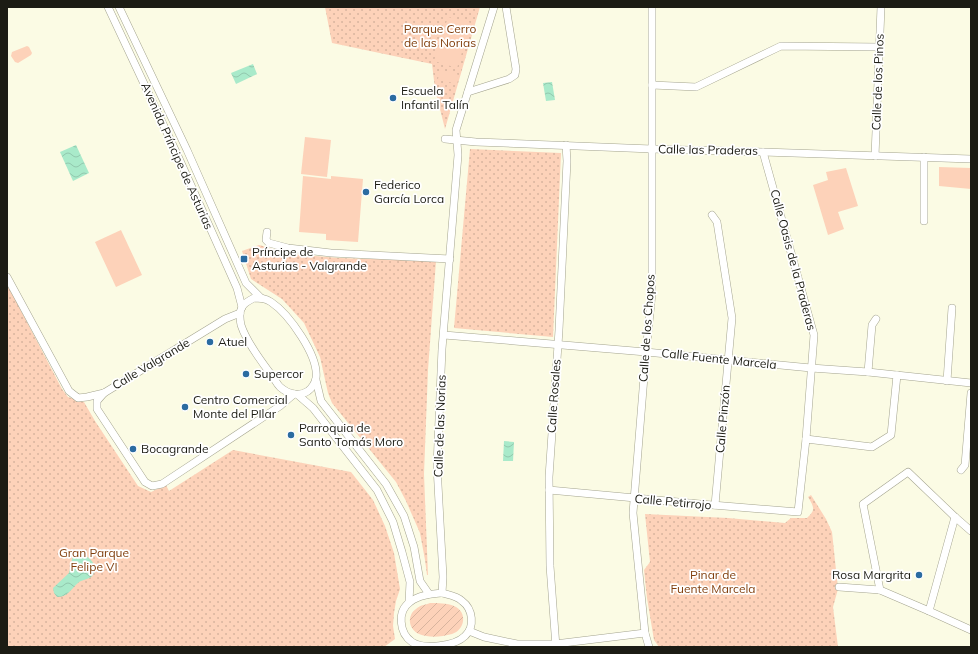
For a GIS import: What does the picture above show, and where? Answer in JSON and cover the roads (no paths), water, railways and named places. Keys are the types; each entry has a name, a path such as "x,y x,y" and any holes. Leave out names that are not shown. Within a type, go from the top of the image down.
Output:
{"street":[{"name":"Avenida Príncipe de Asturias","path":"108,7 177,154 237,288 241,310 241,324 246,336 280,386 296,395 313,408 377,490 393,522 402,552 410,582 409,602"},
{"name":"Avenida Príncipe de Asturias","path":"119,7 187,150 246,283 261,298 271,302 281,310 298,330 315,366 316,380 321,401 386,484 404,516 414,547 420,580 429,594"},
{"name":"Calle de las Norias","path":"442,593 443,577 437,466 442,349 458,155 456,130 494,7"},
{"path":"468,92 509,79 515,75 516,69 506,7"},
{"name":"Calle de los Chopos","path":"649,647 645,633 633,513 652,293 652,7"},
{"name":"Calle de los Pinos","path":"875,156 881,7"},
{"path":"652,86 696,87 781,46 880,47"},
{"name":"Calle las Praderas","path":"445,139 476,142 652,149 971,159"},
{"name":"Calle Rosales","path":"555,646 550,566 549,477 558,344 567,161 566,145"},
{"name":"Calle Oasis de la Praderas","path":"763,152 814,335 806,439 798,512"},
{"path":"924,158 924,221"},
{"name":"Calle Pinzón","path":"712,216 717,222 732,318 715,505"},
{"path":"267,232 266,240 269,243 288,248 331,253 450,259"},
{"name":"Calle Valgrande","path":"7,277 69,391 78,398 87,398 104,393 241,310 246,302 254,298 261,298"},
{"path":"947,381 952,308"},
{"path":"868,372 872,325 876,319"},
{"name":"Calle Fuente Marcela","path":"444,335 868,372 971,383"},
{"path":"806,439 872,447 891,435 897,375"},
{"path":"104,393 97,401 97,409 145,482 152,486 162,484 296,395 306,392 312,388 316,380"},
{"path":"961,470 965,465 971,393"},
{"path":"880,590 863,504 908,472 954,517 971,531"},
{"name":"Calle Petirrojo","path":"549,490 798,512"},
{"path":"929,611 954,517"},
{"path":"839,587 880,590 971,630"},
{"path":"442,593 462,600 468,607 471,614 469,631 457,641 448,645 428,646 410,644 401,625 401,616 409,602 429,594 442,593"},
{"path":"469,631 484,637 517,644 555,646 645,633"}],"water":[{"path":"253,64 257,74 236,84 231,73"},
{"path":"552,82 555,100 546,101 543,83"},
{"path":"76,145 89,173 73,181 60,152"},
{"path":"504,441 514,442 513,461 503,461"},
{"path":"80,553 93,562 94,572 92,576 79,582 64,596 57,597 53,588 69,573 73,555"}],"place":[{"name":"Escuela Infantil Talín","path":"393,98"},
{"name":"Federico García Lorca","path":"366,192"},
{"name":"Príncipe de Asturias - Valgrande","path":"244,259"},
{"name":"Atuel","path":"210,342"},
{"name":"Supercor","path":"246,374"},
{"name":"Centro Comercial Monte del PIlar","path":"185,407"},
{"name":"Parroquia de Santo Tomás Moro","path":"291,435"},
{"name":"Bocagrande","path":"133,449"},
{"name":"Rosa Margrita","path":"919,575"}],"park label":[{"name":"Parque Cerro de las Norias","path":"440,36"},
{"name":"Gran Parque Felipe VI","path":"94,560"},
{"name":"Pinar de Fuente Marcela","path":"713,582"}]}
